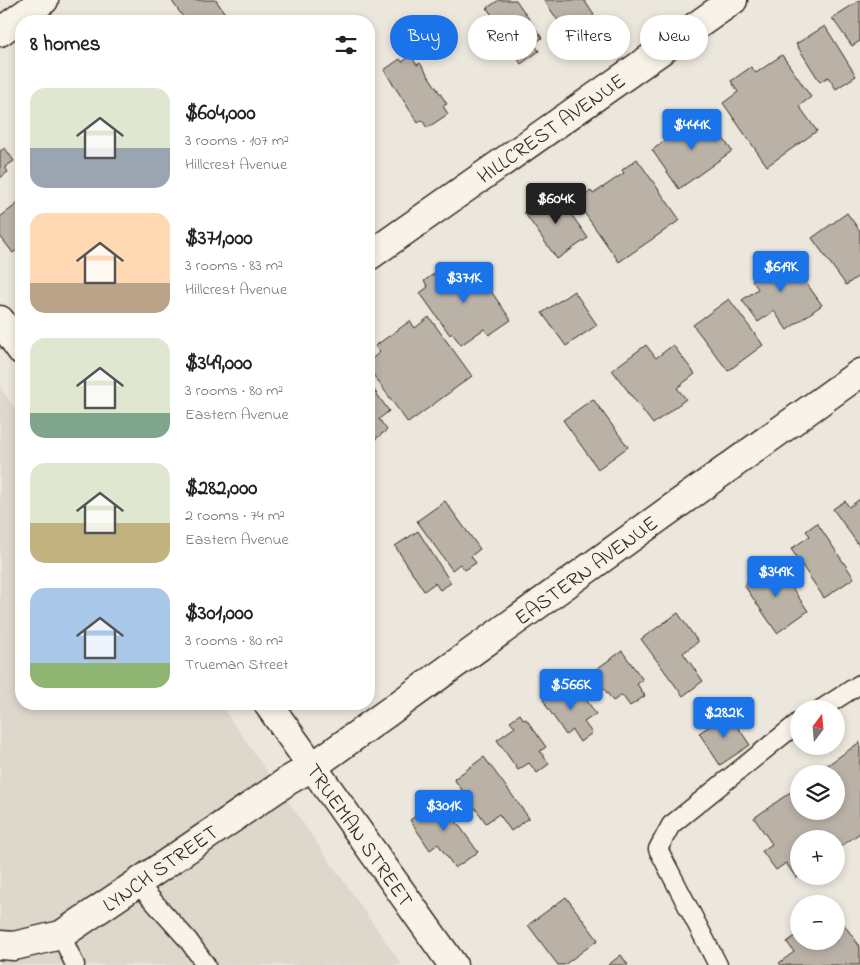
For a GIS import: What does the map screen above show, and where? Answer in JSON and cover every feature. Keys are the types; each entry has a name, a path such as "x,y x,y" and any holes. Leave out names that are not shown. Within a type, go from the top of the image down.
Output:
{"street":[{"path":"23,15 44,0"},
{"name":"HILLCREST AVENUE","path":"375,252 733,0"},
{"path":"0,32 15,21"},
{"path":"0,320 15,341"},
{"name":"EASTERN AVENUE","path":"312,767 860,373"},
{"name":"TRUEMAN STREET","path":"272,710 453,965"},
{"name":"LYNCH STREET","path":"0,945 14,946 61,935 289,780 312,767"}],"lane":[{"path":"834,700 860,684"},
{"path":"718,965 658,849 671,826 790,729"},
{"path":"137,883 188,940 206,965"},
{"path":"61,935 75,965"}],"shaded area":[{"path":"0,387 15,408 15,710 224,710 402,965 0,965"}],"building":[{"path":"171,0 216,0 226,15 182,15"},
{"path":"499,0 516,0 526,15 492,15 487,8"},
{"path":"544,0 584,0 594,15 554,15"},
{"path":"860,0 860,41 852,46 832,18"},
{"path":"825,26 856,76 836,89 828,77 820,82 796,44"},
{"path":"537,31 542,38 537,42"},
{"path":"782,55 811,97 799,106 817,131 767,166 723,103 738,92 731,81 751,67 756,73"},
{"path":"399,60 402,62 414,60 417,65 420,63 447,104 443,106 448,114 427,128 422,120 418,123 384,70"},
{"path":"518,60 527,60 521,64"},
{"path":"705,113 732,151 679,189 652,150"},
{"path":"5,148 14,161 5,167 8,172 0,178 0,151"},
{"path":"637,159 680,220 619,262 576,201 591,191 593,194 624,173 622,170"},
{"path":"553,192 559,201 561,200 588,238 557,259 524,212"},
{"path":"15,206 15,252 13,253 0,236 0,217"},
{"path":"847,213 860,231 860,275 846,285 812,238"},
{"path":"767,251 775,264 787,256 822,305 787,330 774,311 758,322 742,300 758,289 752,280 763,273 754,260"},
{"path":"472,264 511,320 489,335 484,329 461,345 452,333 450,335 420,293 428,287 424,281 438,271 442,277 449,272 453,277"},
{"path":"574,291 597,325 566,346 542,313"},
{"path":"729,299 763,345 728,371 693,325"},
{"path":"429,317 472,376 408,423 375,377 375,356 380,352 375,346 410,321 415,328"},
{"path":"646,345 656,358 673,345 695,374 677,388 686,399 653,424 612,370"},
{"path":"375,391 389,411 379,419 387,430 375,439"},
{"path":"593,399 628,447 598,469 563,420"},
{"path":"860,499 860,547 833,509 845,501 849,507"},
{"path":"445,501 480,549 471,556 476,563 465,570 460,564 452,570 417,521"},
{"path":"817,523 854,578 824,598 791,549 810,536 806,531"},
{"path":"418,531 451,583 440,590 435,583 424,591 395,546"},
{"path":"775,563 808,611 777,633 744,585"},
{"path":"678,613 698,642 683,653 703,681 683,696 641,639"},
{"path":"622,651 643,680 637,684 645,696 630,706 622,695 613,701 592,672"},
{"path":"575,683 596,714 584,722 592,733 580,742 572,730 566,735 543,700 554,692 557,696"},
{"path":"520,714 524,720 526,719 546,747 540,751 549,764 537,773 529,763 518,770 497,740 515,727 510,721"},
{"path":"729,714 750,745 720,765 699,733"},
{"path":"860,742 860,833 845,844 845,830 790,830 790,869 786,863 776,870 762,851 772,844 754,818 790,792 790,820 845,820 845,765 828,765 842,755 845,755 845,753"},
{"path":"484,757 529,818 511,831 499,814 486,823 454,779"},
{"path":"436,793 478,852 455,868 438,844 430,850 410,820 430,807 425,800"},
{"path":"566,897 598,940 564,965 558,965 528,925"},
{"path":"845,926 860,947 860,965 781,965 779,963 794,952 793,950 845,950"},
{"path":"621,955 628,965 608,965"}]}
